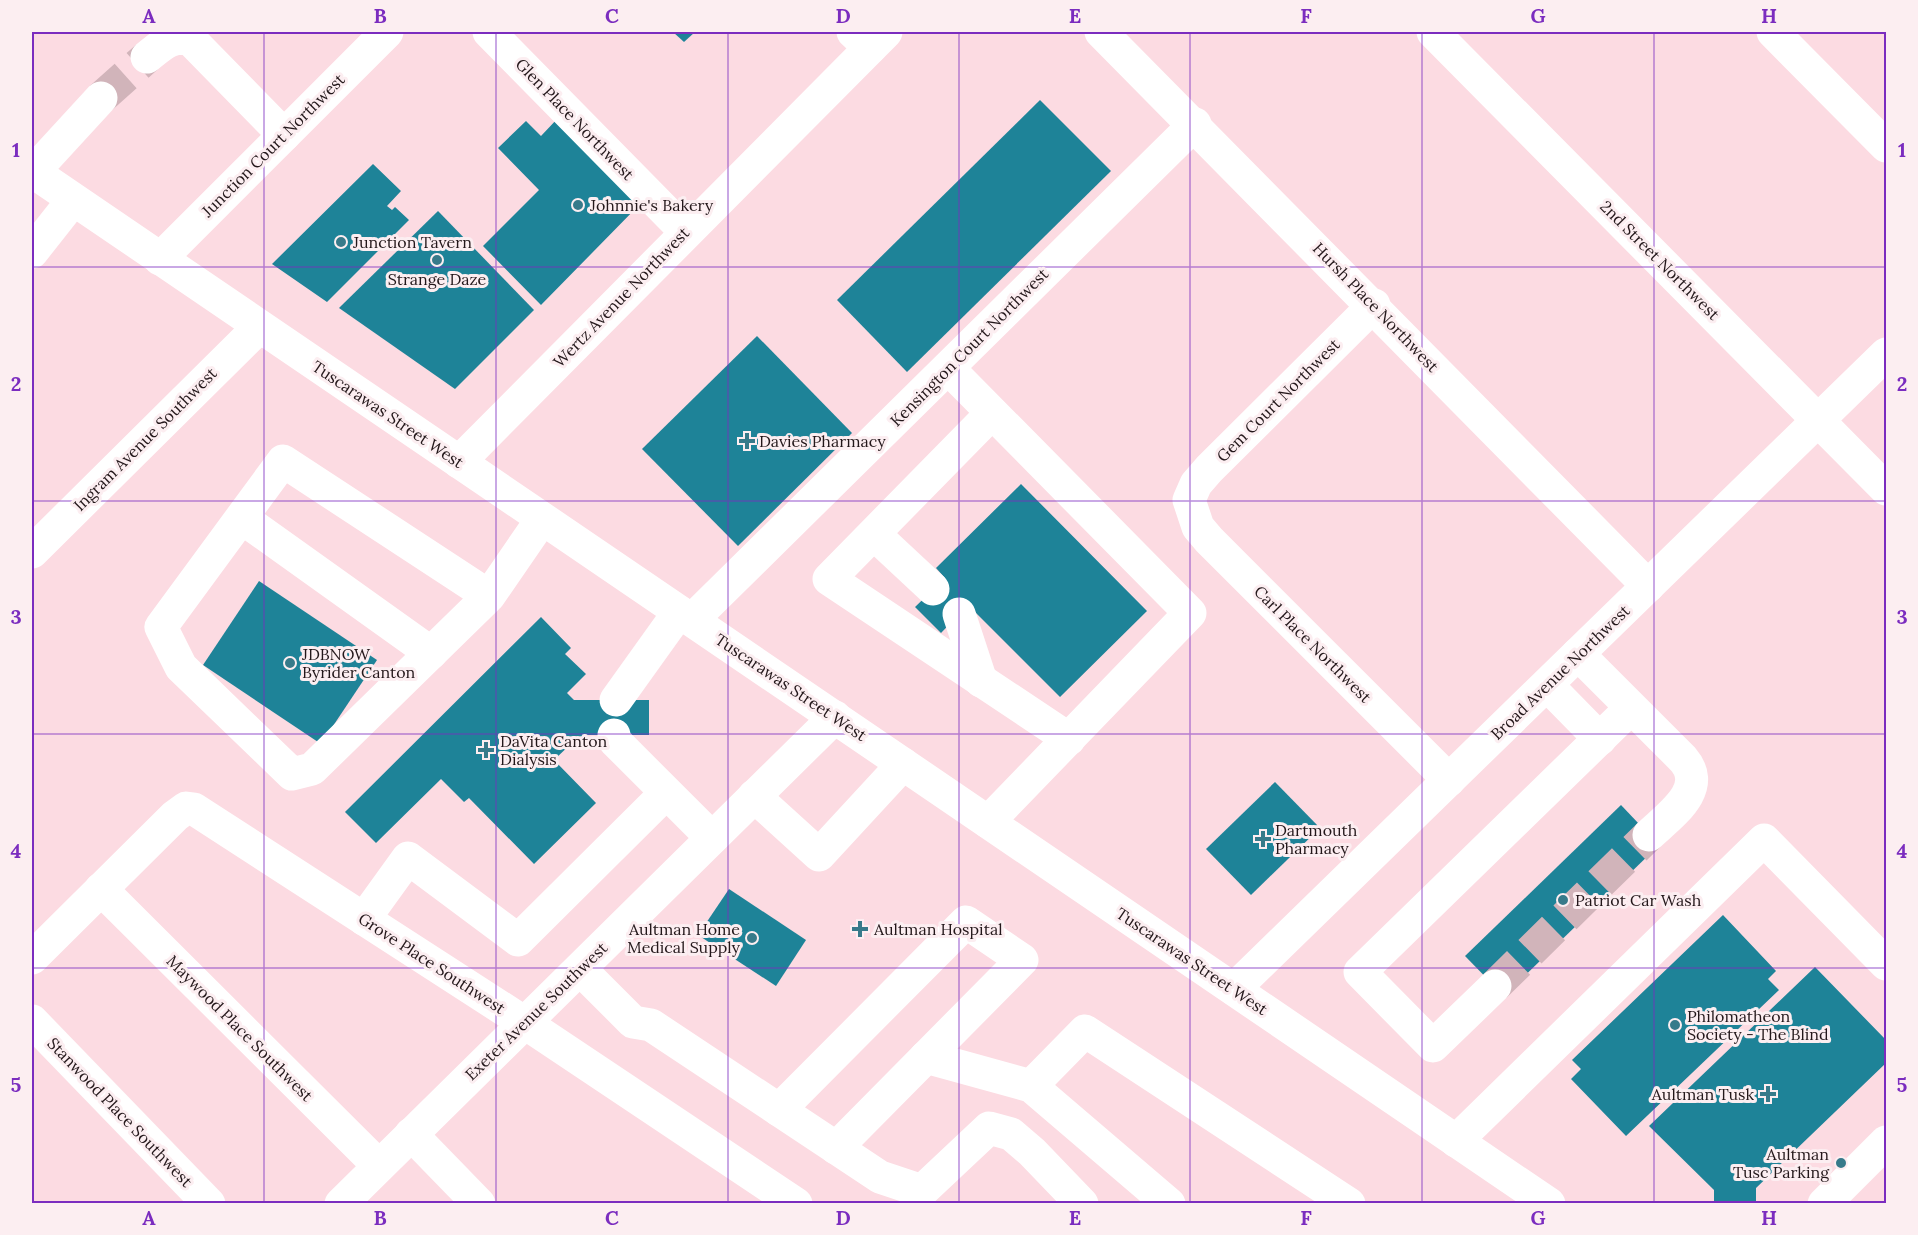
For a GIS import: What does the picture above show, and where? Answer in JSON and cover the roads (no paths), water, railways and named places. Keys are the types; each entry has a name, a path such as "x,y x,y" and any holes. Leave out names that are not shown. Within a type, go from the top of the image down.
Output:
{"street":[{"name":"Junction Court Northwest","path":"160,259 387,32"},
{"name":"Glen Place Northwest","path":"489,32 685,231"},
{"name":"Hursh Place Northwest","path":"1101,32 1374,305 1648,586"},
{"name":"2nd Street Northwest","path":"1433,32 1887,489"},
{"path":"1773,32 1887,146"},
{"path":"147,57 166,42 177,37 190,39 284,135"},
{"name":"Wertz Avenue Northwest","path":"459,462 685,231 870,37"},
{"path":"32,172 101,98"},
{"name":"Kensington Court Northwest","path":"616,700 685,616 948,368 1195,124"},
{"name":"Tuscarawas Street West","path":"32,172 1234,989 1456,1141 1533,1199"},
{"path":"32,252 73,200"},
{"name":"Gem Court Northwest","path":"1189,500 1196,484 1209,469 1374,305"},
{"name":"Ingram Avenue Southwest","path":"32,552 260,327"},
{"name":"Broad Avenue Northwest","path":"1234,989 1887,354"},
{"path":"948,368 1190,613 988,822"},
{"path":"992,413 830,579 1069,739"},
{"path":"489,596 283,461 161,627 181,667 292,774 312,769 489,596 542,519"},
{"name":"Carl Place Northwest","path":"1189,500 1198,527 1209,540 1449,780"},
{"path":"242,518 431,652"},
{"path":"874,534 933,590"},
{"path":"959,615 981,681"},
{"path":"1578,654 1687,764 1693,780 1688,795 1649,835"},
{"path":"1547,685 1600,739"},
{"path":"1495,986 1449,1031 1368,964 1631,708"},
{"name":"Exeter Avenue Southwest","path":"341,1203 835,717"},
{"path":"614,735 615,741 712,838"},
{"path":"754,796 819,855 903,764"},
{"path":"364,919 408,858 518,940 666,793"},
{"name":"Grove Place Southwest","path":"101,889 186,808 194,809 525,1023 796,1203"},
{"path":"1456,1141 1764,840 1887,964"},
{"path":"32,958 101,889"},
{"name":"Maywood Place Southwest","path":"101,889 379,1166"},
{"path":"779,1110 966,922 1022,960 926,1057 842,1152"},
{"path":"587,961 646,1007 651,1025 880,1177 915,1197 989,1128 1011,1134 1082,1203"},
{"name":"Stanwood Place Southwest","path":"32,1021 209,1203"},
{"path":"1031,1086 1085,1031 1349,1203"},
{"path":"926,1057 1031,1086 1169,1203"},
{"path":"411,1134 479,1203"},
{"path":"1824,1203 1887,1142"}],"tunnel":[{"path":"101,98 147,57"},
{"path":"1495,986 1649,835"}],"place":[{"name":"Johnnie's Bakery","path":"578,205"},
{"name":"Junction Tavern","path":"341,242"},
{"name":"Strange Daze","path":"437,260"},
{"name":"Davies Pharmacy","path":"747,441"},
{"name":"JDBNOW Byrider Canton","path":"290,663"},
{"name":"DaVita Canton Dialysis","path":"486,750"},
{"name":"Dartmouth Pharmacy","path":"1263,839"},
{"name":"Patriot Car Wash","path":"1563,900"},
{"name":"Aultman Hospital","path":"860,929"},
{"name":"Aultman Home Medical Supply","path":"752,938"},
{"name":"Philomatheon Society - The Blind","path":"1675,1025"},
{"name":"Aultman Tusk","path":"1768,1094"},
{"name":"Aultman Tusc Parking","path":"1841,1163"}]}
